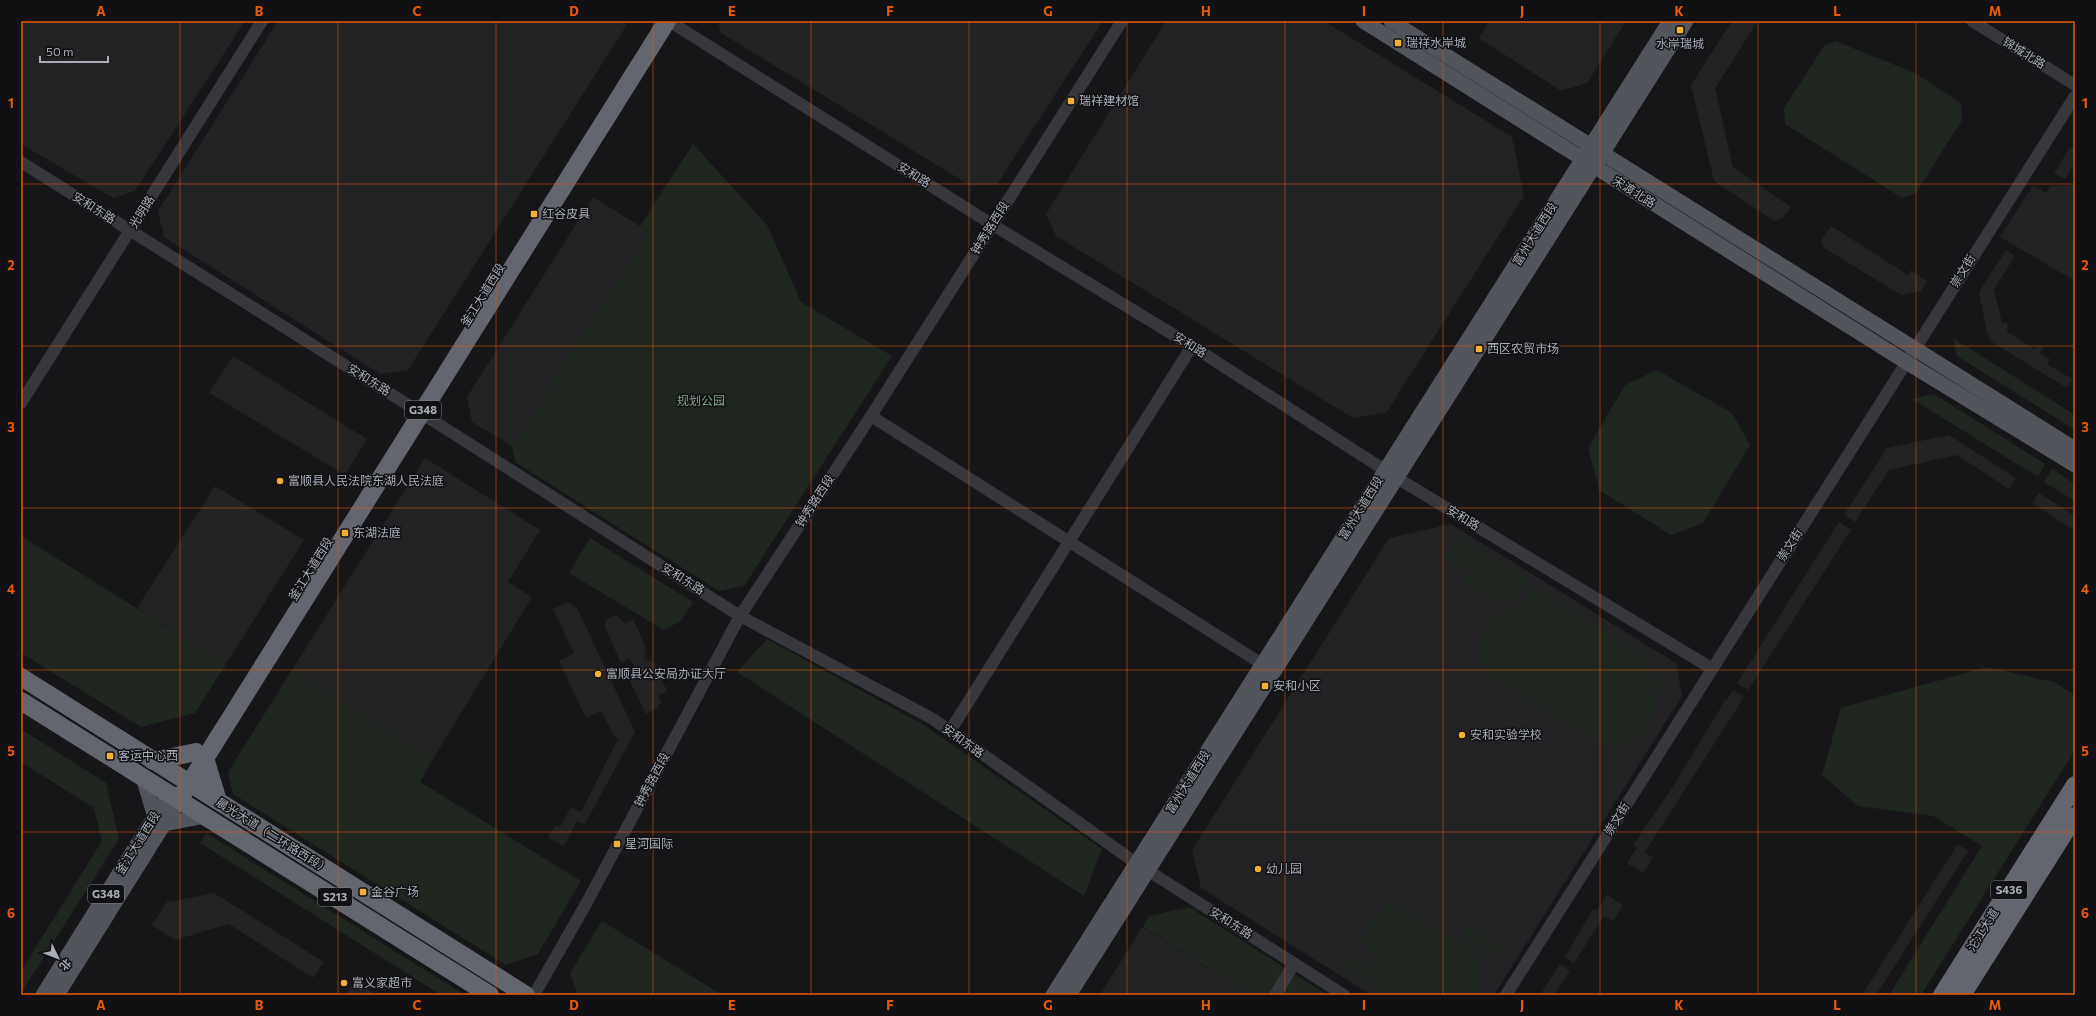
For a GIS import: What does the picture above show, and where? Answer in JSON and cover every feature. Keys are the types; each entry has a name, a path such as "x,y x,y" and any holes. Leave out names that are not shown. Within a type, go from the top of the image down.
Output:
{"highway":[{"name":"釜江大道西段","path":"417,410 655,21"},
{"name":"釜江大道西段","path":"174,797 417,410 668,21"},
{"name":"晨光大道（二环路西段）","path":"21,677 526,995"},
{"name":"晨光大道（二环路西段）","path":"21,701 490,995"},
{"path":"153,761 200,755 218,801"},
{"name":"沱江大道","path":"1942,995 2075,785"},
{"name":"沱江大道","path":"1962,995 2075,816"}],"main road":[{"name":"宋渡北路","path":"1363,21 1914,349 2075,449"},
{"name":"宋渡北路","path":"1391,21 1592,156 1906,362 2075,465"},
{"name":"富州大道西段","path":"1053,995 1142,867 1391,474 1592,156 1670,21"},
{"name":"富州大道西段","path":"1592,156 1686,21"},
{"name":"富州大道西段","path":"1069,995 1142,867 1262,664 1391,474"},
{"path":"143,777 159,820 206,816"},
{"name":"釜江大道西段","path":"43,995 174,797"},
{"name":"釜江大道西段","path":"57,995 159,820"}],"street":[{"name":"光明路","path":"21,403 262,21"},
{"name":"安和路","path":"668,21 993,225 1192,346 1391,474 1711,668"},
{"name":"钟秀路西段","path":"534,995 586,904 740,616 871,416 1122,21"},
{"name":"锦城北路","path":"1972,21 2075,85"},
{"name":"崇文街","path":"1506,995 1711,668 2075,96"},
{"name":"安和东路","path":"21,162 417,410 740,616 933,719 1142,867 1344,995"},
{"path":"950,731 1192,346"},
{"path":"871,416 1262,664"},
{"path":"1274,995 1294,964"}],"shaded area":[{"path":"21,21 245,21 135,191 113,198 21,144"},
{"path":"278,21 625,21 626,26 408,370 380,374 164,237 158,211"},
{"path":"718,21 1103,21 997,184 971,186 721,33"},
{"path":"1166,21 1324,21 1512,137 1524,196 1386,413 1353,418 1056,236 1046,214"},
{"path":"1489,21 1626,21 1587,83 1561,91 1479,38"},
{"path":"1732,21 1758,21 1715,88 1733,167 1791,207 1782,219 1774,221 1714,181 1691,85"},
{"path":"2075,147 2075,163 2065,179 2054,173 2069,149"},
{"path":"2033,185 2046,193 2050,186 2075,185 2075,281 2000,237"},
{"path":"593,197 648,231 512,446 472,422 467,397"},
{"path":"1831,226 1908,275 1911,270 1927,281 1921,291 1901,295 1824,248 1821,241"},
{"path":"2006,250 2015,256 1993,291 1995,293 2002,323 2007,323 2008,328 2006,331 2035,349 2038,345 2043,348 2040,353 2050,359 2047,364 2072,379 2067,388 1990,341 1979,292"},
{"path":"233,356 367,439 345,475 209,393"},
{"path":"1949,435 2016,478 2009,489 1957,455 1889,470 1855,522 1844,515 1887,448"},
{"path":"425,458 540,530 508,582 532,597 433,759 292,670"},
{"path":"215,486 304,540 226,664 137,608"},
{"path":"2039,493 2075,516 2075,531 2032,503"},
{"path":"1839,522 1851,530 1748,690 1737,683"},
{"name":"安和实验学校","path":"1451,524 1676,663 1682,696 1494,995 1371,995 1201,888 1192,850 1389,538"},
{"path":"568,602 577,608 635,732 585,824 577,821 564,846 548,838 555,825 560,827 571,807 581,812 618,739 614,736 601,711 586,718 559,661 574,653 553,609"},
{"path":"615,615 622,620 624,624 633,619 647,650 644,651 646,655 644,656 649,662 652,660 667,691 658,696 661,702 657,708 646,714 626,673 635,669 630,659 621,663 605,627 606,620"},
{"path":"1733,690 1744,697 1645,852 1653,858 1643,873 1627,863 1637,848 1633,845 1674,785"},
{"path":"1958,844 1968,851 1876,995 1862,995"},
{"path":"214,893 324,962 313,978 229,924 175,940 152,925 167,902"},
{"path":"1607,895 1623,905 1613,921 1604,916 1574,963 1565,957 1593,909 1597,911"},
{"path":"1142,927 1251,995 1100,995"},
{"path":"1560,964 1570,971 1554,995 1540,995"},
{"path":"354,981 377,995 345,995"}],"green space":[{"path":"1835,41 1915,73 1961,103 1962,120 1916,193 1902,198 1785,124 1784,108 1824,46"},
{"name":"规划公园","path":"693,144 767,225 801,302 892,356 744,586 719,591 515,462 512,446 648,231 640,226"},
{"path":"2075,238 2075,277 2058,266"},
{"path":"1953,338 2075,415 2075,430 1957,356"},
{"path":"1657,370 1732,413 1750,445 1703,523 1671,535 1599,490 1588,448 1625,385"},
{"path":"1934,394 2045,464 2038,477 1912,399"},
{"path":"2052,469 2075,484 2075,501 2044,482"},
{"path":"1459,535 1528,580 1514,601 1506,597 1500,606 1464,583 1470,573 1445,557"},
{"path":"21,536 226,664 195,713 141,727 21,653"},
{"path":"590,538 693,602 681,621 664,630 569,573"},
{"path":"1533,587 1653,661 1647,671 1665,682 1655,698 1650,723 1641,736 1635,741 1620,745 1603,744 1494,679 1486,669 1481,658 1480,644 1488,624 1503,610 1521,605"},
{"path":"767,639 924,725 1102,849 1084,896 737,672"},
{"path":"1986,667 2054,682 2075,695 2075,750 1921,995 1889,995 1982,846 1933,816 1858,806 1822,775 1841,708"},
{"path":"292,670 433,759 420,782 581,881 538,954 506,965 233,794 228,772"},
{"path":"21,729 106,783 119,839 21,993 21,971 102,841 94,808 21,762"},
{"path":"206,833 465,995 441,995 200,843"},
{"path":"1388,901 1484,958 1479,967 1481,983 1475,995 1429,995 1426,993 1424,995 1389,995 1344,966 1351,955 1371,968 1376,962 1368,953 1363,935"},
{"path":"1189,907 1328,995 1251,995 1143,927 1149,916"},
{"path":"602,921 722,995 578,995 570,973"},
{"path":"1466,924 1502,946 1495,958 1459,935"}],"place":[{"name":"水岸瑞城","path":"1680,30"},
{"name":"瑞祥水岸城","path":"1398,43"},
{"name":"瑞祥建材馆","path":"1071,101"},
{"name":"红谷皮具","path":"534,214"},
{"name":"西区农贸市场","path":"1479,349"},
{"name":"富顺县人民法院东湖人民法庭","path":"280,481"},
{"name":"东湖法庭","path":"345,533"},
{"name":"富顺县公安局办证大厅","path":"598,674"},
{"name":"安和小区","path":"1265,686"},
{"name":"安和实验学校","path":"1462,735"},
{"name":"客运中心西","path":"110,756"},
{"name":"星河国际","path":"617,844"},
{"name":"幼儿园","path":"1258,869"},
{"name":"金谷广场","path":"363,892"},
{"name":"富义家超市","path":"344,983"}]}
